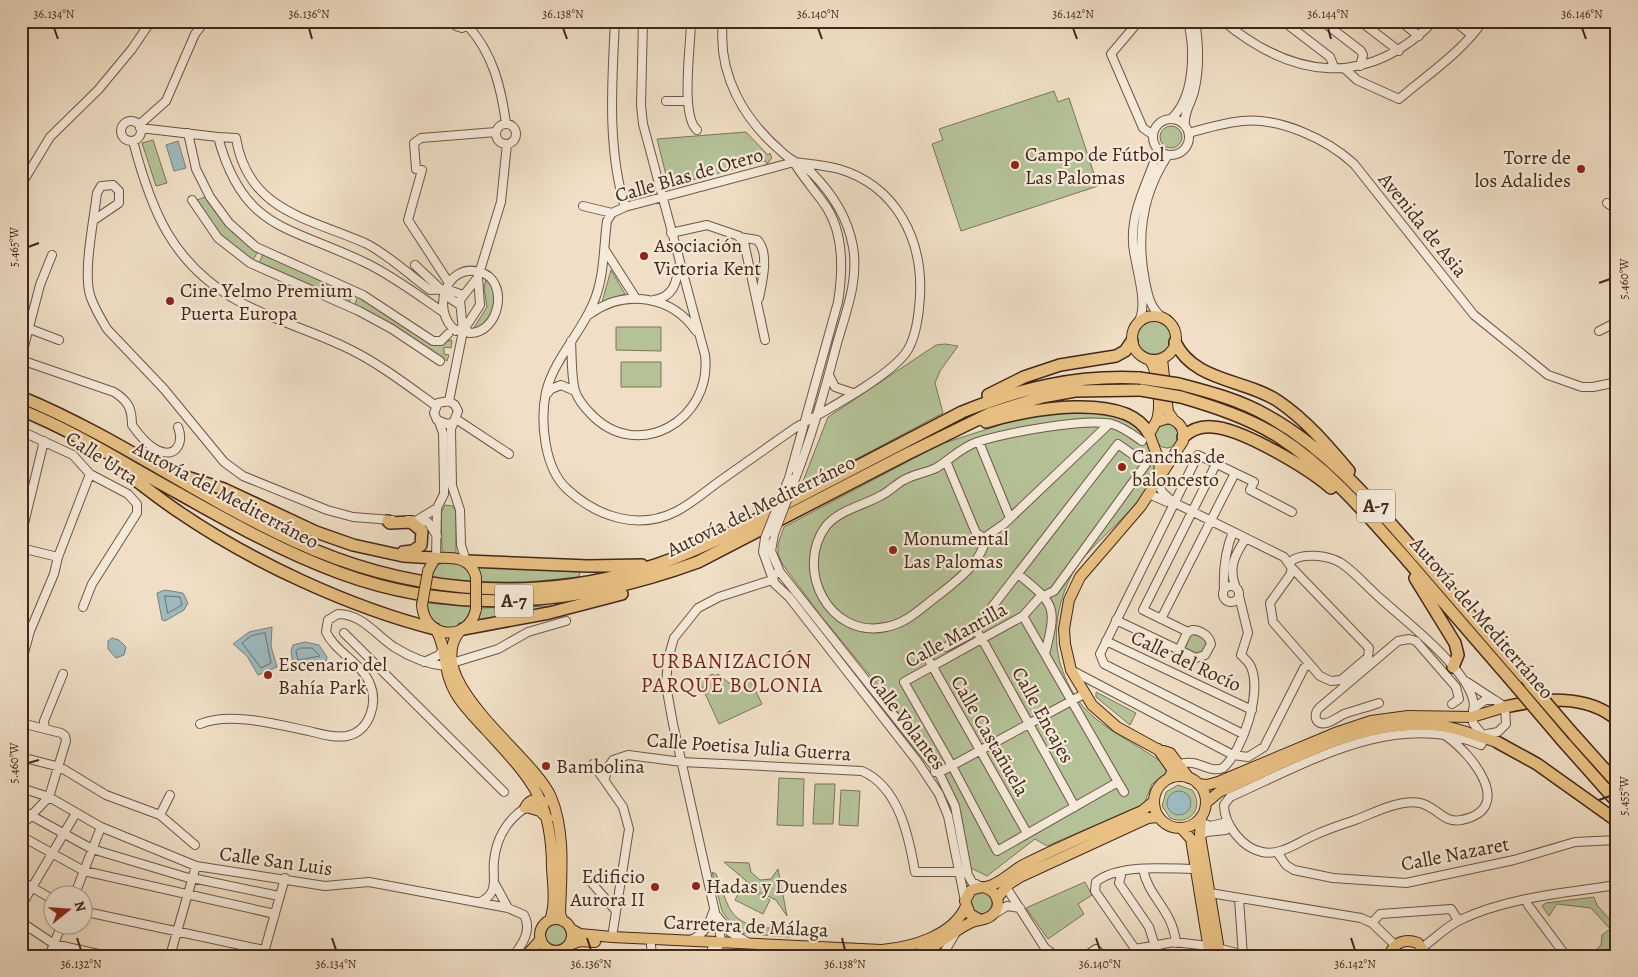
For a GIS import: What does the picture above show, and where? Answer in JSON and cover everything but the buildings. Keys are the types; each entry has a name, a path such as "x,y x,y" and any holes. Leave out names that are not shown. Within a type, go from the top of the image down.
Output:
{"highway":[{"path":"962,412 975,402 1043,370 1060,365 1116,356 1126,351 1132,340"},
{"path":"1175,342 1181,355 1193,366 1206,373 1262,392 1293,413 1323,440 1372,502"},
{"name":"Autovía del Mediterráneo","path":"1140,384 1179,384 1235,400 1284,426 1314,447 1372,502 1617,783"},
{"name":"Autovía del Mediterráneo","path":"1140,384 1216,407 1278,437 1321,470 1362,510 1617,802"},
{"name":"A-7","path":"1007,401 1140,384"},
{"name":"Autovía del Mediterráneo","path":"21,397 80,424 243,516 295,542 331,557 408,580 472,589 545,588 603,579 660,563 728,534 962,412 1007,401"},
{"name":"Autovía del Mediterráneo","path":"21,410 103,451 276,546 340,573 407,593 482,600 537,600 623,587 698,562 1007,401"},
{"path":"948,433 1044,410 1096,407 1115,409 1131,415 1143,424 1146,437"},
{"path":"1184,437 1193,430 1212,427 1242,436 1304,468 1362,510"},
{"path":"103,451 118,466 180,513 238,548 327,591 368,607 436,629"},
{"path":"158,469 224,489 316,532 367,549 403,556 436,558"},
{"path":"367,549 408,552 421,545 423,536 415,524 390,523 388,521"},
{"path":"1400,553 1455,643 1458,655 1453,667"},
{"path":"467,561 495,560 588,566 660,563"},
{"path":"461,630 549,614 642,588 671,572"},
{"path":"1500,704 1578,701 1599,708 1617,720"},
{"path":"1497,742 1544,769 1617,821"}],"main road":[{"path":"1149,316 1162,318 1173,328 1175,342 1168,355 1162,359 1150,360 1138,354 1132,340 1134,328 1138,322 1149,316"},
{"path":"1162,359 1168,412 1172,419"},
{"path":"1150,360 1155,371 1160,407 1156,422 1146,437 1153,446 1159,460 1158,478"},
{"path":"1156,422 1164,418 1172,419 1180,424 1184,437 1149,494 1085,570 1072,591 1064,629 1065,644 1071,670 1084,694 1100,713 1117,727 1157,749 1170,753 1189,778 1198,784 1204,793 1206,803 1200,821 1200,836 1210,893 1214,952"},
{"path":"1153,446 1165,452 1177,448"},
{"path":"436,629 451,633 461,630 471,623 476,609 476,576 474,568 467,561 436,558 428,571 422,605 424,615 436,629 448,664 452,687 462,703 550,796 553,818 552,906 550,920 542,928 541,939 526,956"},
{"path":"448,664 453,642 461,630"},
{"path":"1198,784 1207,785 1218,782 1335,733 1371,721 1408,716 1473,712 1500,704"},
{"path":"1206,803 1219,792 1358,733 1397,725 1441,726 1462,734 1497,742"},
{"path":"997,898 1006,887 1041,866 1149,807 1154,801 1159,786 1172,775 1171,766 1157,749"},
{"path":"1168,779 1178,776 1189,778"},
{"path":"535,780 541,800 553,818 560,839 560,914 563,921 571,929 572,935 569,945 560,951 549,950 537,956"},
{"path":"528,806 535,780"},
{"path":"528,806 541,800"},
{"path":"1154,801 1158,817 1166,825 1182,829 1200,821"},
{"path":"528,806 553,818"},
{"path":"984,887 993,891 997,898 996,910 993,914 980,920 970,914 966,903 971,890 984,887 994,885 1013,870 1035,859 1137,814 1158,817"},
{"path":"1182,829 1191,839 1214,952"},
{"name":"Carretera de Málaga","path":"904,956 929,953 956,926 966,903"},
{"path":"550,920 563,921"},
{"name":"Carretera de Málaga","path":"569,945 588,941 652,950 758,945 893,949 929,939 956,926 980,920"},
{"name":"Carretera de Málaga","path":"571,929 580,934 687,941 717,946 835,956"},
{"path":"541,939 549,950"},
{"path":"1389,956 1395,945 1406,940 1412,941 1425,952"}],"street":[{"path":"21,185 50,137 98,90 132,49 151,21"},
{"path":"205,21 195,34 166,102 139,127 138,137 133,141 126,140 122,136 122,126 130,121 139,127 236,138 239,155 248,174 262,194 277,206 365,243 430,290 445,289 466,272 478,274 490,278 494,285 498,302 497,312 482,330 469,333 464,329 460,305 463,295 478,274 501,202 507,144 515,138 516,131 512,125 500,125 496,132 499,141 507,144"},
{"path":"453,21 460,28 469,24 485,49 501,90 506,124"},
{"path":"615,21 612,114 617,174 625,207"},
{"path":"571,339 575,391 588,411 608,428 634,434 660,432 683,418 699,398 706,372 703,346 671,234 642,116 643,21"},
{"path":"691,21 688,101 691,123 697,130"},
{"path":"723,21 726,67 737,99 754,125 794,162 827,208 834,223 841,267 838,302 805,424 789,478 765,538 763,552 774,581"},
{"path":"1138,322 1143,310 1143,303 1135,266 1133,230 1141,193 1154,165 1158,150 1153,135 1143,128 1111,54 1139,21"},
{"path":"1153,135 1159,124 1172,119 1181,106 1189,81 1192,46 1188,21"},
{"path":"1158,150 1168,155 1178,154 1185,149 1189,139 1185,117 1194,93 1198,65 1198,41 1195,21"},
{"path":"1223,21 1256,46 1286,60 1307,66 1344,68 1382,60 1420,36 1434,21"},
{"path":"1283,21 1330,57 1334,67"},
{"path":"1322,21 1361,51 1363,55 1360,66"},
{"path":"1360,21 1399,51"},
{"path":"1400,21 1420,36"},
{"path":"1454,21 1472,35"},
{"path":"1344,68 1357,80 1399,99 1472,35 1483,21"},
{"path":"666,101 688,101"},
{"path":"1172,119 1187,129"},
{"name":"Avenida de Asia","path":"1187,129 1244,121 1262,122 1302,131 1334,148 1354,164 1474,315 1548,375 1582,386 1593,387 1617,382"},
{"path":"476,310 467,312 460,305 456,304 445,289 408,222 422,170 416,168 414,143 418,138 496,132"},
{"path":"188,133 196,169 210,198 228,223 256,247 363,294 433,341 441,341 448,334"},
{"path":"218,137 223,156 236,186 270,222 369,264 443,312 451,327 456,331 464,329"},
{"path":"133,141 143,180 157,216 188,262 211,283 238,301 344,346 385,370 436,406"},
{"path":"1162,318 1152,308 1150,302 1142,265 1140,232 1146,199 1168,155"},
{"path":"794,162 810,171 845,219 853,248 854,277 850,304 815,428 803,460"},
{"path":"703,346 695,330 684,316 669,306 653,301 635,297 609,303 584,318 571,339 546,390 545,398 544,429 547,445 557,476 564,487 590,506 626,521 654,519 677,511 795,428 818,416 882,374 908,349 919,306 917,255 899,211 887,196 871,184 839,169 794,162"},
{"name":"Calle Blas de Otero","path":"584,318 592,307 599,288 605,250 607,220 612,213 625,207 794,162"},
{"path":"94,220 119,203 120,195 113,185 105,184 98,189 94,220 88,284 90,297 99,317 107,329 190,419 224,462 243,476 327,510 352,518 388,521 419,519 431,525 437,536"},
{"path":"192,200 218,238 250,264 358,311 392,329 440,361"},
{"path":"1607,203 1617,210"},
{"path":"583,206 612,213"},
{"path":"671,234 703,225 757,240 762,247 762,282 758,302"},
{"path":"739,236 747,250 765,340"},
{"path":"605,250 612,257 630,292 635,297"},
{"path":"52,255 40,285 30,330 21,359 114,392 127,400 132,414 132,425 149,444 159,451 170,452 178,447 182,438 178,427"},
{"path":"653,301 660,299 673,290 676,283 678,260"},
{"path":"415,265 445,289 463,295 473,292 480,299"},
{"path":"449,401 464,329 480,305 478,274"},
{"path":"443,312 445,289"},
{"path":"1599,331 1617,322"},
{"path":"30,330 59,340"},
{"path":"829,375 835,387 853,393"},
{"path":"545,398 551,389 561,385 575,391"},
{"path":"436,558 439,505 444,486 443,433 440,422 434,413 436,406 442,401 449,401 457,408 451,434 452,486 460,510 461,545 467,561"},
{"path":"440,422 447,424 455,420"},
{"path":"455,420 509,454"},
{"path":"805,424 815,428"},
{"path":"803,460 801,455 808,436 805,424"},
{"path":"1109,424 1010,518 986,537 984,548 965,573 906,620 885,628 865,628 848,624 833,614 817,583 814,552 827,525 836,517 883,494 905,479 932,469 946,461 960,449 979,442 1074,425 1109,424 1146,437"},
{"name":"Calle Urta","path":"21,431 73,455 90,474 134,498 139,508 92,584 84,606"},
{"path":"21,536 44,441"},
{"path":"979,442 1010,518"},
{"name":"Calle Mantilla","path":"904,682 1023,616 1039,598 1054,591 1146,464 1118,444 1018,574"},
{"path":"1242,734 1104,664 1100,660 1100,654 1173,502 1198,455 1254,482 1250,490 1292,512"},
{"name":"Calle Volantes","path":"803,460 774,534 771,551 783,574 877,702 939,794 948,816 962,871"},
{"path":"946,461 976,533 986,537"},
{"path":"1116,620 1178,650 1199,658 1204,656 1211,644 1206,635 1195,630 1188,632 1143,610 1216,464"},
{"path":"1161,619 1235,473"},
{"path":"21,664 30,631 52,582 58,558 90,474"},
{"path":"1158,478 1163,493 1173,502 1284,557 1291,565 1369,648 1368,657 1348,674 1336,681 1327,680 1320,676 1274,622 1269,609 1272,598 1284,584 1291,565 1301,556 1320,557 1341,563 1418,630 1461,677 1473,698 1476,729 1481,737 1495,734 1503,728 1507,718 1500,704 1461,677"},
{"path":"1149,494 1166,502 1173,502"},
{"path":"419,519 448,499 458,503"},
{"path":"1233,532 1225,555 1223,596 1244,622"},
{"path":"1179,764 1195,762 1214,770 1220,770 1233,755 1252,710 1252,670 1241,653 1248,636 1238,592 1231,573 1231,566 1246,538"},
{"path":"21,548 58,558"},
{"path":"717,946 714,910 666,680 668,659 674,638 689,617 707,602 774,581 784,583 783,574 774,573 774,581"},
{"path":"946,647 969,635 976,629 1018,574 1044,596 1053,614 1045,654"},
{"name":"Calle Volantes","path":"774,581 938,771 955,806 966,903"},
{"path":"1224,590 1231,586 1238,592"},
{"path":"1228,602 1233,602 1238,592"},
{"path":"200,724 220,720 253,720 336,736 353,734 363,727 373,708 372,690 365,675 326,632 328,620 338,614 360,620 394,647 424,662 448,664 460,662 498,649 528,632 566,621"},
{"path":"1023,616 1124,792"},
{"path":"906,620 911,628"},
{"name":"Calle Encajes","path":"976,629 1075,807"},
{"path":"1178,650 1188,632"},
{"path":"344,634 504,792"},
{"path":"1379,703 1346,714 1327,723 1319,722 1315,718 1316,710 1398,641 1409,639 1416,641 1426,650 1456,687 1460,699 1452,704"},
{"name":"Calle del Rocío","path":"1106,641 1252,710"},
{"path":"424,662 439,655 443,649"},
{"name":"Calle Castañuela","path":"926,655 1027,833"},
{"path":"1071,670 1233,755 1248,757 1264,747 1304,668 1309,664"},
{"path":"45,729 44,721 63,674"},
{"path":"1327,680 1334,695"},
{"name":"Calle Volantes","path":"904,682 998,851 1027,833"},
{"path":"927,775 952,766 1092,688 1103,687"},
{"path":"21,723 65,736 60,767 50,797 21,826"},
{"path":"1200,821 1210,826 1227,829 1228,823 1224,804 1230,797 1335,752 1389,735 1425,734 1446,736 1462,734"},
{"path":"1228,823 1246,844 1260,852 1277,852 1315,835 1386,809 1409,803 1429,806 1453,821 1460,821 1475,815 1486,803 1487,785 1481,773 1461,748 1446,736"},
{"name":"Calle Poetisa Julia Guerra","path":"605,779 611,762 622,756 682,762 862,771 880,784 905,822 915,872 962,871"},
{"path":"21,757 60,767 106,795 160,815 195,846"},
{"path":"593,764 623,808 629,829 612,937"},
{"path":"1027,833 1118,782"},
{"name":"Calle San Luis","path":"21,788 50,797 101,827 196,866 285,878 325,886 369,882 508,908 524,915 528,926 524,940 513,956"},
{"path":"160,815 170,795"},
{"path":"508,908 495,884 494,861 502,831 512,816 528,806"},
{"path":"21,810 92,849 192,878 279,896"},
{"path":"21,906 65,835 76,813"},
{"path":"79,884 101,827"},
{"path":"1200,836 1219,827"},
{"path":"21,836 52,855 84,871 275,914"},
{"name":"Calle Nazaret","path":"1277,852 1286,865 1294,870 1333,878 1406,883 1514,860 1575,842 1617,840"},
{"path":"170,956 196,866"},
{"path":"1142,869 1146,881 1170,917 1176,942"},
{"path":"1197,870 1142,869 1122,872 1100,879 1094,888 1137,952 1176,942 1214,952 1238,955 1243,946 1239,899"},
{"path":"962,871 972,882 984,887"},
{"path":"1122,872 1118,883 1149,927 1157,948"},
{"path":"92,913 177,931 264,953 285,878"},
{"path":"21,881 42,894"},
{"path":"591,882 616,911"},
{"path":"480,902 490,895 495,884"},
{"path":"1425,952 1458,920 1526,899 1617,885"},
{"path":"1006,887 1046,952 1056,956"},
{"path":"1210,893 1344,915 1372,922 1395,945"},
{"path":"997,898 1010,902 1020,908"},
{"path":"1526,899 1528,905 1566,956"},
{"path":"993,914 1007,906 1020,908"},
{"path":"1372,922 1380,914 1452,909 1458,920"},
{"path":"687,941 708,927 714,910"},
{"path":"714,910 730,932 747,942 758,945"},
{"path":"21,922 54,944 107,956"},
{"path":"942,956 956,926"},
{"path":"49,956 58,934"},
{"path":"1085,956 1097,949 1103,956"}],"green space":[{"name":"Campo de Fútbol Las Palomas","path":"1054,91 1058,102 1069,98 1098,186 961,231 932,144 943,140 939,129"},
{"path":"1167,126 1175,126 1182,133 1182,141 1175,148 1167,148 1160,141 1160,133"},
{"path":"746,132 768,155 770,153 772,158 767,164 766,161 672,185 668,183 657,139"},
{"path":"153,140 167,183 156,186 142,143"},
{"path":"205,197 230,230 257,253 252,262 220,238 195,201"},
{"path":"263,254 354,293 348,304 329,296 330,293 325,291 324,293 282,276 283,273 258,266"},
{"path":"611,270 625,294 602,302"},
{"path":"486,278 495,292 495,306 488,319 478,331 473,329 487,307 484,288"},
{"path":"358,295 433,344 452,340 451,348 444,347 444,354 449,355 447,361 380,318 354,307"},
{"path":"1154,320 1166,325 1171,337 1166,349 1154,354 1142,349 1137,337 1142,325"},
{"path":"616,327 661,327 661,351 616,350"},
{"path":"936,345 958,346 940,371 935,383 943,413 800,489 828,417"},
{"path":"621,362 661,362 661,387 621,387"},
{"path":"1078,412 1110,414 1128,419 1136,424 1153,453 1156,464 1153,478 1135,505 1085,556 1070,579 1058,616 1058,654 1069,685 1089,713 1115,733 1160,761 1166,767 1167,772 1152,784 1144,804 1047,846 1035,839 987,876 969,867 961,813 940,771 883,691 821,616 783,565 778,554 778,544 784,527 941,444 1006,423 1041,415"},
{"path":"1167,424 1176,427 1179,436 1176,445 1167,448 1158,445 1155,436 1158,427"},
{"path":"445,505 453,506 456,512 456,554 444,554 442,550 441,513"},
{"path":"444,562 459,564 466,568 472,582 430,577 435,567"},
{"path":"478,566 578,570 580,574 578,577 528,582 481,582"},
{"path":"427,603 471,607 466,619 462,623 452,628 446,628 434,623 428,611"},
{"path":"551,606 553,610 478,622 481,608"},
{"path":"1192,630 1210,640 1202,657 1179,650"},
{"path":"713,674 715,676 718,674 734,687 750,679 762,704 719,724 699,680"},
{"path":"1096,692 1136,713 1130,725 1096,697"},
{"path":"779,778 804,779 803,826 777,825"},
{"path":"815,784 835,784 833,824 813,824"},
{"path":"1178,785 1192,790 1196,796 1196,809 1189,818 1184,820 1170,818 1162,806 1166,792"},
{"path":"841,790 860,791 858,826 839,825"},
{"path":"724,862 749,863 751,872 760,880 771,879 778,869 787,916 776,900 759,892"},
{"path":"712,872 716,874 730,909 741,920 765,928 774,928 788,923 790,937 738,933 722,911"},
{"path":"1085,882 1092,895 1078,904 1084,914 1048,939 1026,908"},
{"path":"743,885 770,900 763,914 735,900"},
{"path":"981,892 989,895 992,903 989,911 981,914 973,911 970,903 973,895"},
{"path":"1594,897 1597,905 1617,928 1617,956 1589,956 1601,945 1602,935 1610,929 1591,908 1557,904 1549,916 1542,906 1546,903"},
{"path":"556,924 564,927 567,935 564,943 556,946 548,943 545,935 548,927"}],"water":[{"path":"178,141 186,168 174,171 166,145"},
{"path":"165,590 183,593 188,603 184,610 165,621 162,620 157,593"},
{"path":"272,627 271,646 277,667 258,675 247,656 233,644 249,632"},
{"path":"112,638 119,640 126,647 124,655 116,658 108,649 108,641"},
{"path":"305,642 319,645 327,657 326,662 293,666 291,650 293,645"},
{"path":"1179,791 1188,794 1191,803 1188,812 1179,815 1170,812 1167,803 1170,794"}],"place":[{"name":"Campo de Fútbol Las Palomas","path":"1015,165"},
{"name":"Torre de los Adalides","path":"1581,169"},
{"name":"Asociación Victoria Kent","path":"644,256"},
{"name":"Cine Yelmo Premium Puerta Europa","path":"170,301"},
{"name":"Canchas de baloncesto","path":"1122,467"},
{"name":"Monumental Las Palomas","path":"893,550"},
{"name":"Escenario del Bahía Park","path":"268,675"},
{"name":"Bambolina","path":"546,766"},
{"name":"Hadas y Duendes","path":"696,886"},
{"name":"Edificio Aurora II","path":"655,887"}],"district":[{"name":"URBANIZACIÓN PARQUE BOLONIA","path":"732,673"}]}
